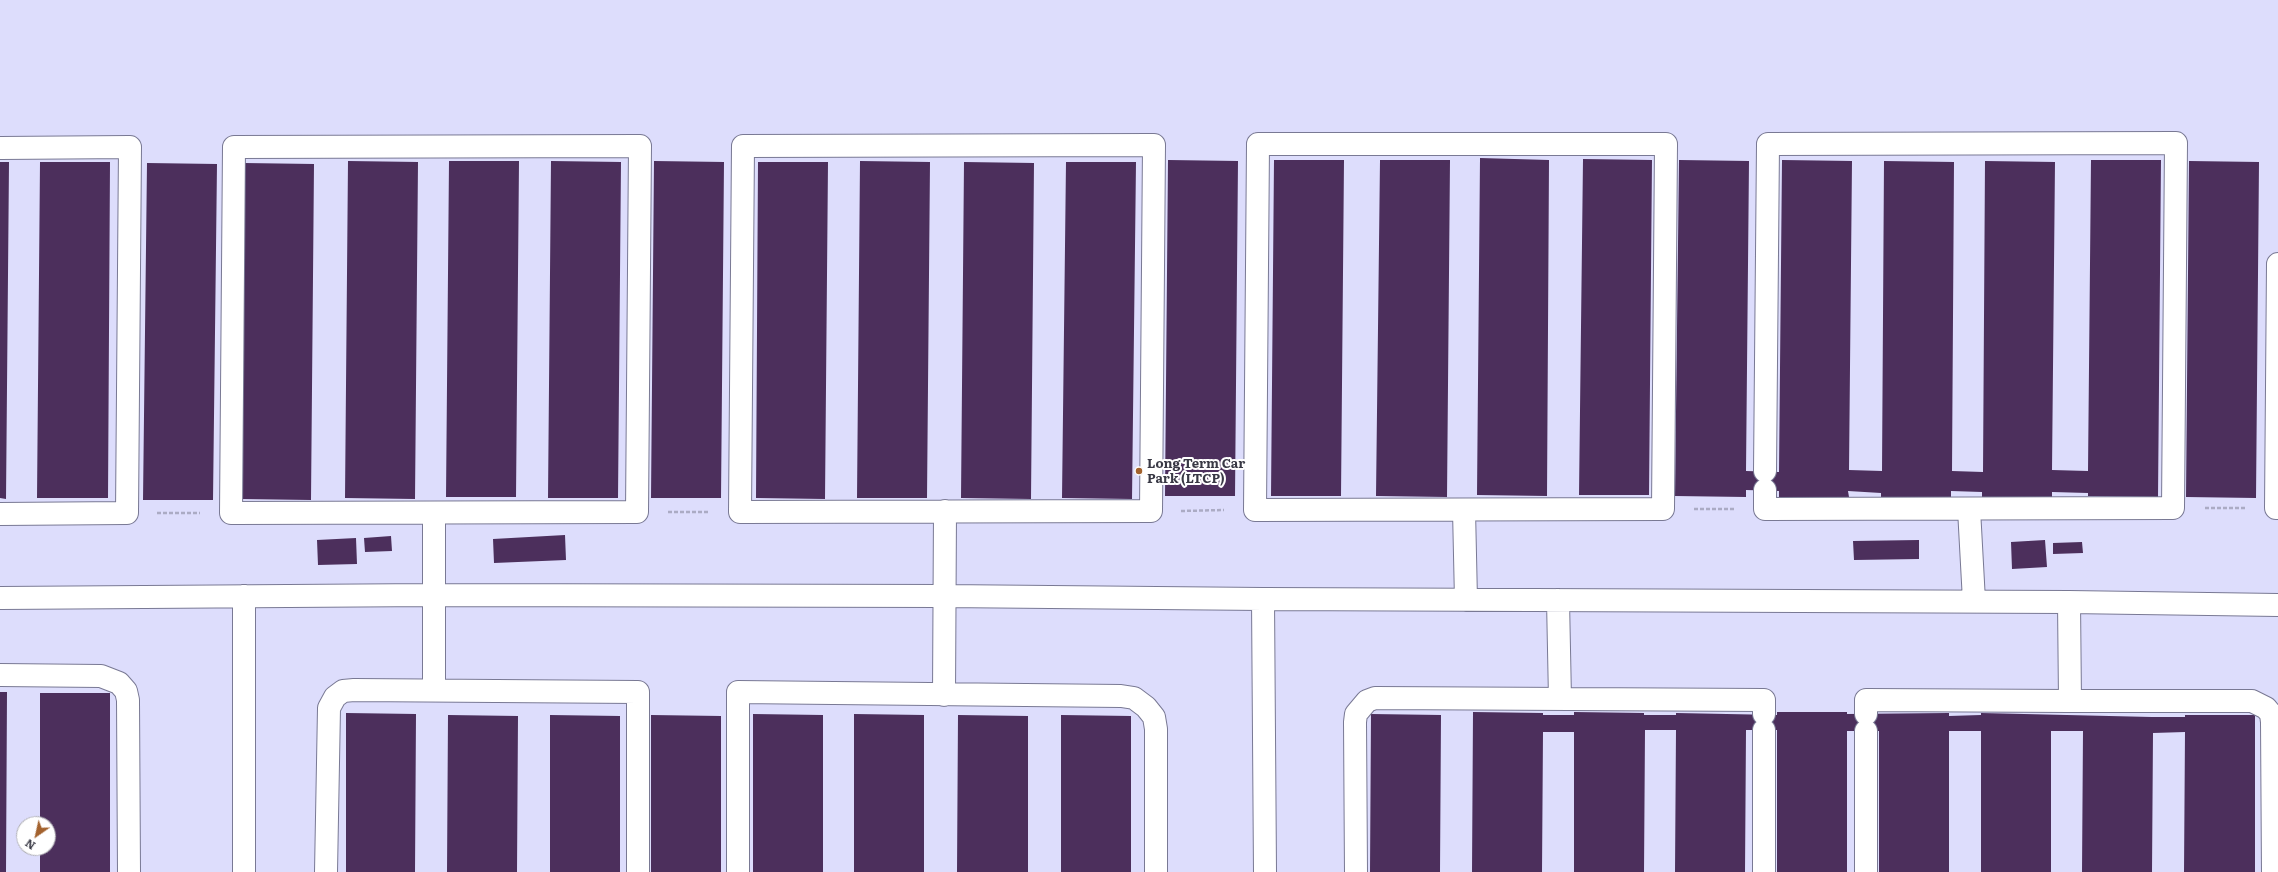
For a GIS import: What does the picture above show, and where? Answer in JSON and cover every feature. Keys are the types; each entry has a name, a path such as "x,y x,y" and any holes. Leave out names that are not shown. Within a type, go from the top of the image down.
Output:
{"lane":[{"path":"2176,143 2173,508 1969,509 1765,490 1768,144 2176,143"},
{"path":"1258,144 1666,144 1663,510 1464,510 1255,510 1258,144"},
{"path":"1154,145 1151,510 945,511 740,512 743,146 1154,145"},
{"path":"640,146 637,512 434,513 231,513 234,147 640,146"},
{"path":"0,148 130,147 127,513 0,514"},
{"path":"2277,508 2278,264"},
{"path":"1969,509 1974,602"},
{"path":"1464,510 1466,600"},
{"path":"944,694 945,511"},
{"path":"434,513 432,595 434,690"},
{"path":"0,598 432,595 944,596 1263,599 2069,602 2278,605"},
{"path":"244,596 244,872"},
{"path":"1263,599 1265,872"},
{"path":"1558,600 1560,699"},
{"path":"2069,602 2070,701"},
{"path":"0,675 101,676 119,682 126,691 128,700 129,872"},
{"path":"326,872 329,708 335,697 343,691 354,690 638,692 638,872"},
{"path":"738,872 738,692 1121,696 1134,698 1146,706 1154,717 1156,729 1156,872"},
{"path":"1356,872 1355,722 1356,714 1361,706 1375,698 1764,700 1764,872"},
{"path":"1866,872 1866,700 2252,701 2266,708 2271,714 2272,722 2273,872"}],"path":[{"path":"1663,510 1765,490"},
{"path":"2173,508 2277,508"},
{"path":"1151,510 1255,510"},
{"path":"637,512 740,512"},
{"path":"127,513 231,513"}],"building":[{"path":"1480,158 1549,160 1547,496 1477,495"},
{"path":"1583,159 1652,160 1649,495 1579,495"},
{"path":"1168,160 1238,161 1235,496 1165,496"},
{"path":"1274,160 1344,160 1341,496 1271,496"},
{"path":"1380,160 1450,160 1447,497 1376,496"},
{"path":"1679,160 1749,161 1746,471 1779,472 1782,160 1852,161 1849,470 1882,471 1884,161 1954,162 1952,471 1983,472 1985,161 2055,162 2052,470 2088,471 2091,160 2161,160 2158,497 2088,496 2088,493 2052,492 2052,498 1982,497 1982,492 1951,491 1951,499 1881,498 1881,493 1848,491 1849,497 1779,497 1779,491 1746,490 1746,497 1675,496"},
{"path":"348,161 418,162 415,499 345,498"},
{"path":"449,161 519,161 516,497 446,497"},
{"path":"551,161 621,162 618,498 548,498"},
{"path":"654,161 724,162 721,498 651,498"},
{"path":"860,161 930,162 927,498 857,498"},
{"path":"2189,161 2259,162 2256,498 2186,497"},
{"path":"0,162 9,162 6,499 0,498"},
{"path":"40,162 110,162 108,498 37,498"},
{"path":"758,162 828,162 825,499 756,498"},
{"path":"964,162 1034,163 1031,499 961,498"},
{"path":"1066,162 1136,162 1132,499 1062,498"},
{"path":"147,163 217,164 213,500 143,500"},
{"path":"244,163 314,164 311,500 241,499"},
{"path":"565,535 566,560 494,563 493,539"},
{"path":"391,536 392,551 365,552 364,538"},
{"path":"356,538 357,564 318,565 317,540"},
{"path":"1919,540 1919,559 1854,560 1853,541"},
{"path":"2045,540 2047,567 2012,569 2011,542"},
{"path":"2082,542 2083,553 2053,554 2053,543"},
{"path":"0,692 7,692 6,872 0,872"},
{"path":"40,693 110,693 110,872 40,872 40,856 56,856 56,816 40,816"},
{"path":"1473,712 1543,713 1543,715 1574,715 1574,712 1644,713 1644,715 1676,715 1676,713 1777,715 1777,712 1847,712 1847,714 1949,713 1949,716 1981,715 1981,713 2152,717 2185,717 2185,715 2255,715 2255,872 2184,872 2185,732 2153,733 2152,872 2082,872 2083,731 2051,731 2051,872 1981,872 1981,731 1949,731 1949,872 1879,872 1879,731 1847,731 1847,872 1777,872 1777,730 1746,730 1745,872 1675,872 1676,730 1645,730 1644,872 1574,872 1574,732 1543,732 1542,872 1472,872"},
{"path":"346,713 416,714 415,872 346,872"},
{"path":"753,714 823,715 823,872 753,872"},
{"path":"854,714 924,715 924,872 854,872"},
{"path":"1371,714 1441,715 1440,872 1370,872"},
{"path":"448,715 518,716 517,872 447,872"},
{"path":"550,715 620,716 620,872 550,872"},
{"path":"651,715 721,716 721,872 651,872"},
{"path":"958,715 1028,716 1028,872 957,872"},
{"path":"1061,715 1131,716 1131,872 1061,872"}],"place":[{"name":"Long Term Car Park (LTCP)","path":"1139,471"}]}
